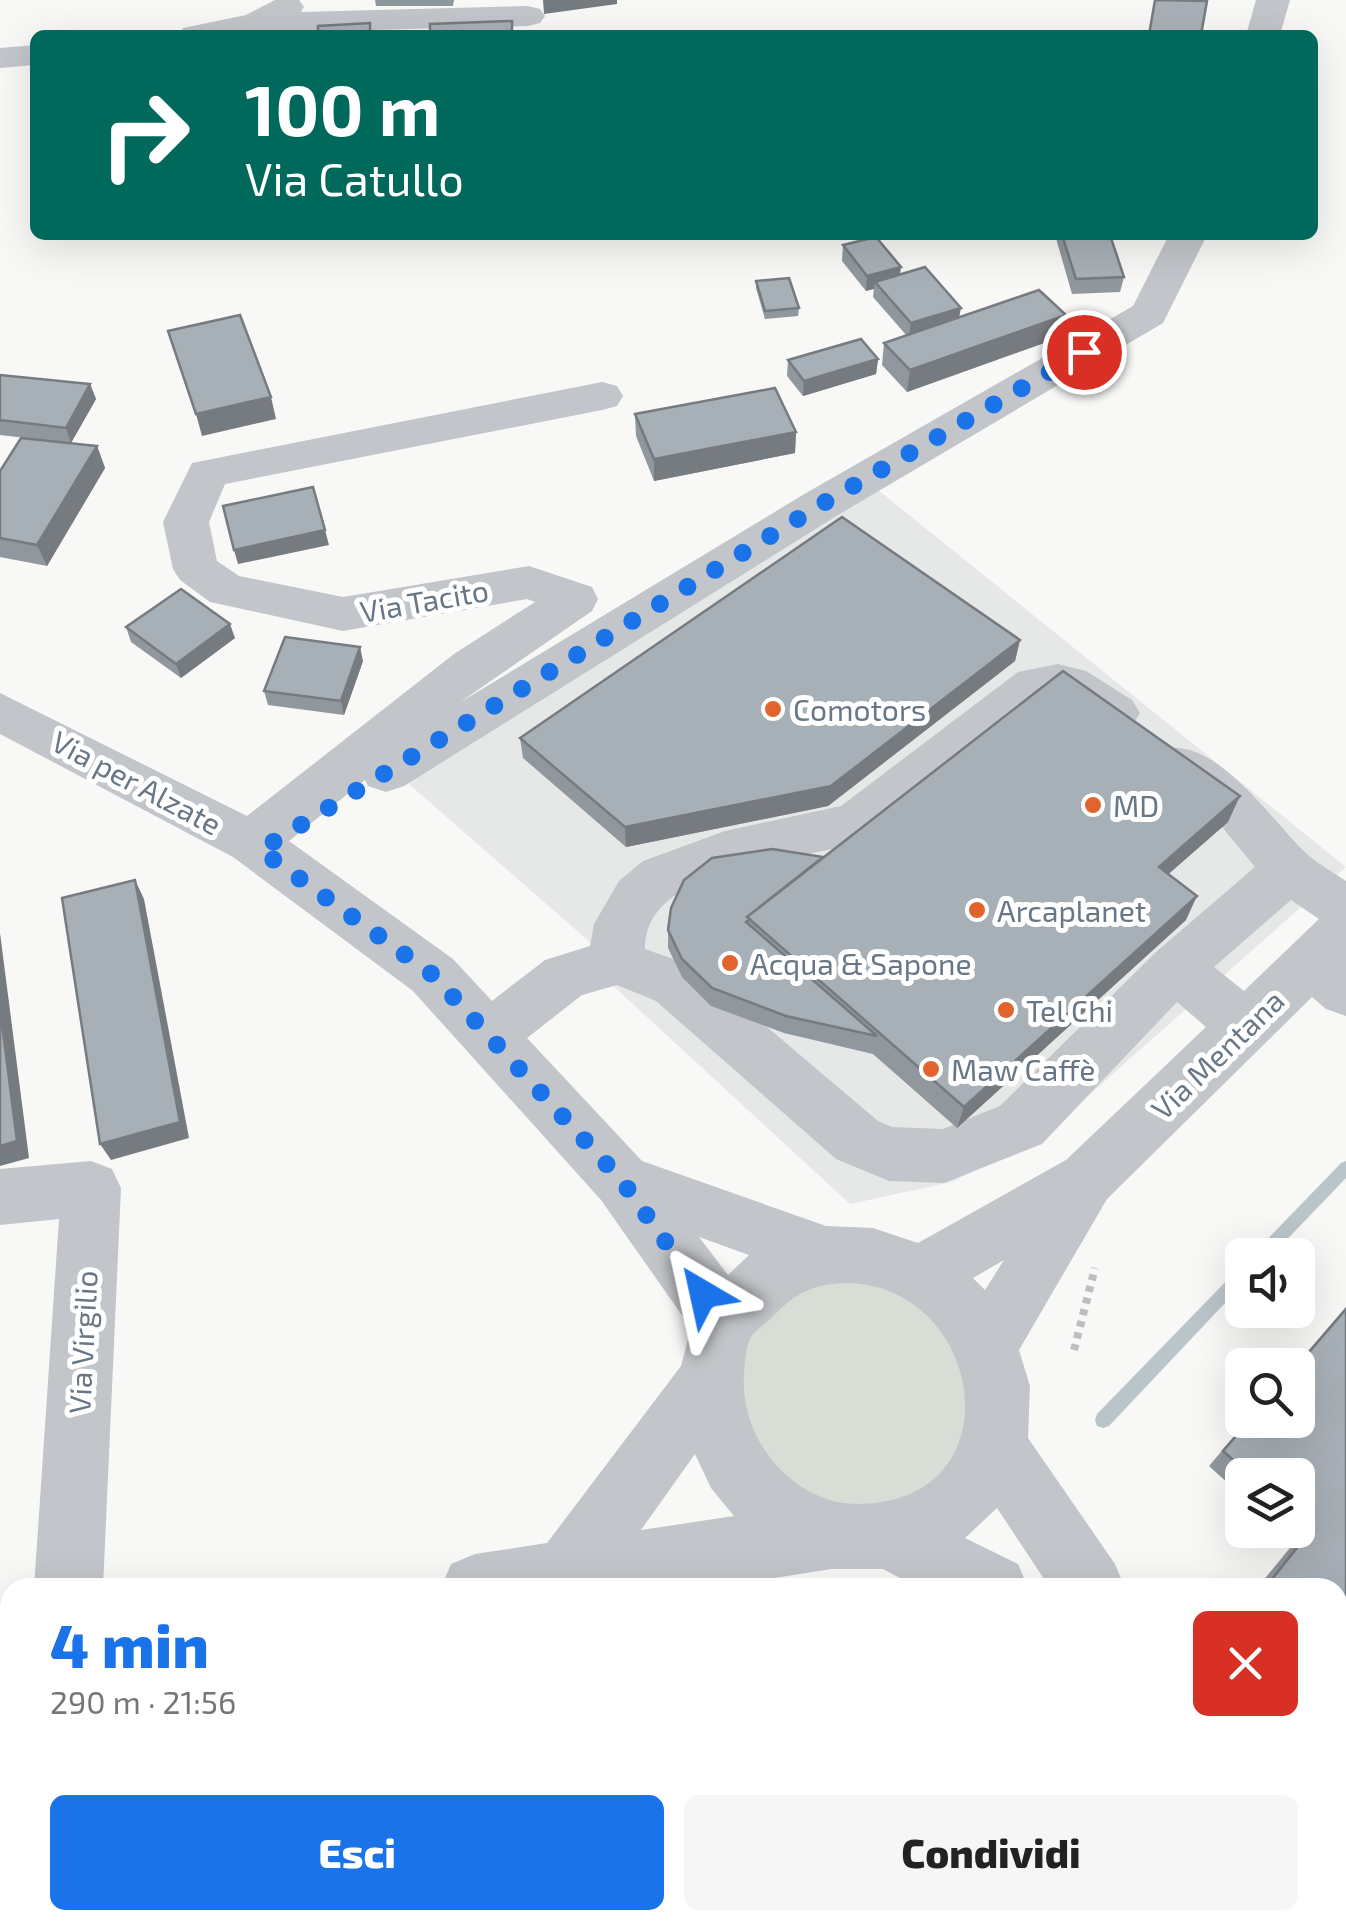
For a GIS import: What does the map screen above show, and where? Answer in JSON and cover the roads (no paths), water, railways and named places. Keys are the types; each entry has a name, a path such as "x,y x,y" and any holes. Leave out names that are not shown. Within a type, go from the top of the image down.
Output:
{"street":[{"path":"258,29 299,0"},
{"path":"1264,30 1274,0"},
{"path":"258,29 528,16"},
{"path":"0,58 30,55"},
{"path":"255,846 822,504 1149,314 1186,240"},
{"name":"Via Tacito","path":"255,846 470,667 575,599 528,582 343,614 226,590 196,569 186,522 208,474 602,396"},
{"path":"618,962 619,927 638,894 665,873 704,857 838,830 860,821 1036,686 1051,680 1085,690 1240,813 1289,870 1346,909"},
{"name":"Via per Alzate","path":"0,712 255,846 433,975 622,1181 717,1350"},
{"path":"0,746 60,742"},
{"path":"490,1036 566,976 618,962 676,984 857,1140 889,1154 944,1156 1021,1124 1175,968 1289,870"},
{"name":"Via Mentana","path":"922,1274 1087,1179 1246,1026 1334,961"},
{"path":"1175,968 1246,1026"},
{"name":"Via Mentana","path":"987,1344 1087,1179"},
{"name":"Via per Alzate","path":"622,1181 826,1255"},
{"name":"Via Virgilio","path":"0,1197 91,1188 69,1578"},
{"path":"545,1578 860,1536 941,1517 981,1476 994,1446 1000,1397 987,1344 971,1318 922,1274 876,1256 826,1255 775,1272 717,1350 566,1575"},
{"path":"717,1350 712,1413 727,1456 758,1497 776,1511 860,1536 968,1578"},
{"path":"994,1446 1085,1578"}],"waterway":[{"path":"1278,1238 1346,1168"},
{"path":"1103,1420 1225,1293"}],"place":[{"name":"Comotors","path":"773,709"},
{"name":"MD","path":"1093,805"},
{"name":"Arcaplanet","path":"977,910"},
{"name":"Acqua & Sapone","path":"730,963"},
{"name":"Tel Chi","path":"1006,1010"},
{"name":"Maw Caffè","path":"931,1069"}]}
